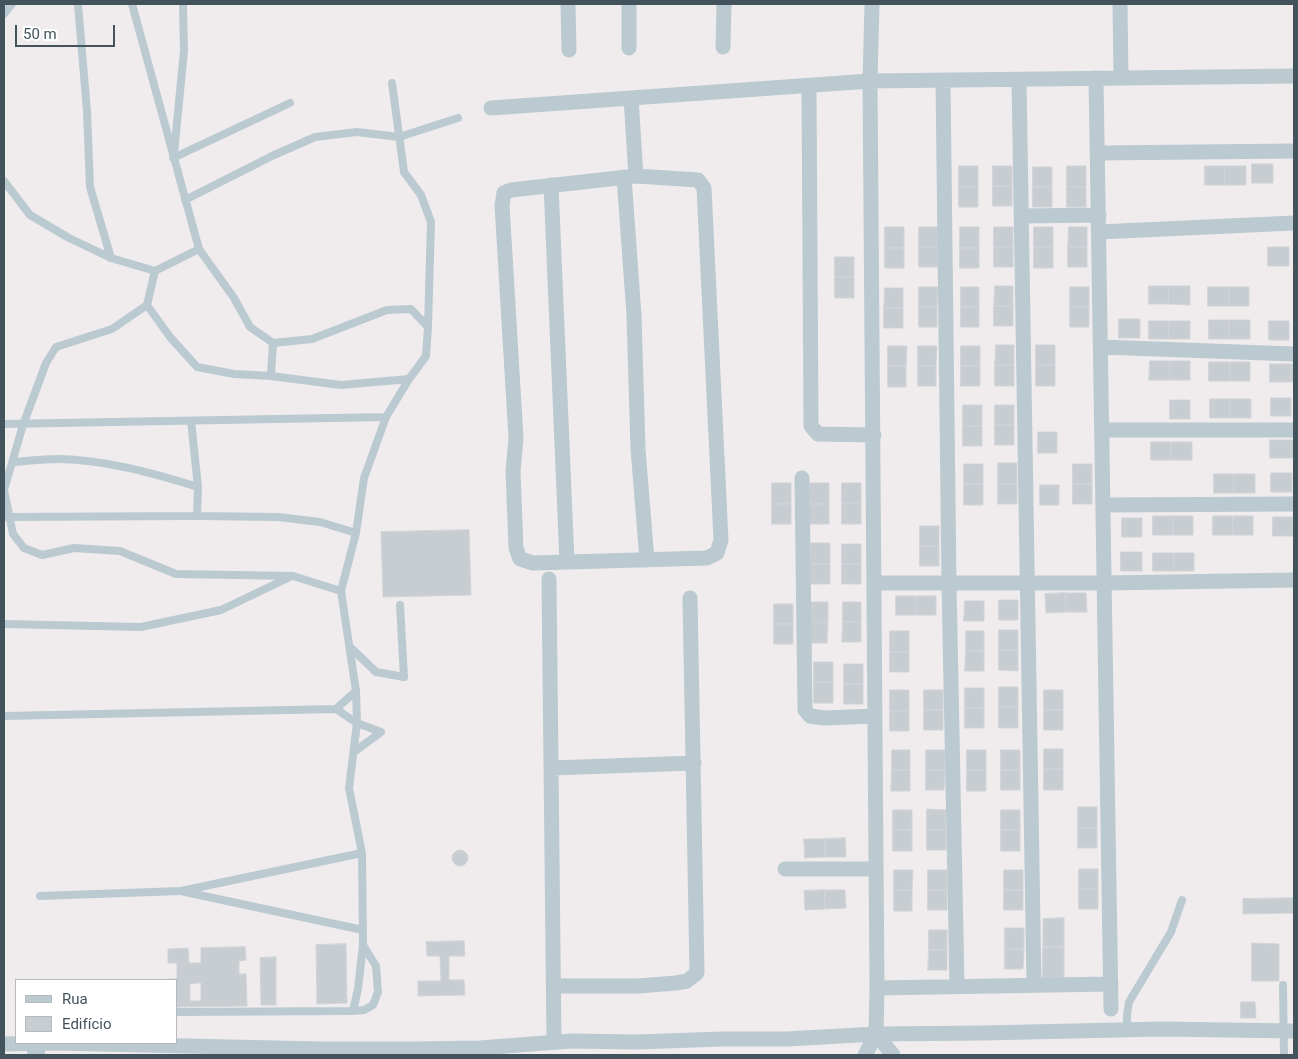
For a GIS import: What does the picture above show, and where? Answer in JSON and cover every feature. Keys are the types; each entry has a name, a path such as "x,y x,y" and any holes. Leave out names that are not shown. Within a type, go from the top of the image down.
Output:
{"street":[{"path":"568,4 569,50"},
{"path":"629,4 630,48"},
{"path":"723,47 724,4"},
{"path":"865,1055 876,1034 878,988 870,81 872,4"},
{"path":"1120,4 1121,78"},
{"path":"491,108 870,81 1294,76"},
{"path":"1096,78 1112,1009"},
{"path":"943,80 949,583 957,986"},
{"path":"1019,80 1034,985"},
{"path":"809,86 811,426 818,434 874,435"},
{"path":"631,98 630,177 638,449 647,560"},
{"path":"1098,153 1294,151"},
{"path":"630,177 698,180 704,188 712,385 721,540 717,553 707,558 533,563 520,559 516,548 513,471 516,438 502,205 504,193 511,190 630,177"},
{"path":"551,186 567,562"},
{"path":"1021,216 1099,215"},
{"path":"1099,232 1294,223"},
{"path":"1101,347 1294,354"},
{"path":"1102,430 1294,430"},
{"path":"802,478 805,710 810,716 824,718 875,716"},
{"path":"1104,505 1294,504"},
{"path":"549,579 554,1042"},
{"path":"875,583 1105,583 1294,580"},
{"path":"554,986 638,986 676,983 687,982 697,973 690,598"},
{"path":"552,768 694,763"},
{"path":"785,869 876,869"},
{"path":"878,988 1111,984"},
{"path":"4,1044 36,1049 90,1044 416,1049 480,1048 554,1042 787,1039 876,1034 1127,1030 1289,1031"},
{"path":"876,1034 893,1055"}],"lane":[{"path":"4,14 12,4"},
{"path":"78,4 87,111 90,187 111,258"},
{"path":"132,4 199,250 234,298 250,327 272,343 312,339 387,310 411,309 428,327"},
{"path":"174,158 184,51 183,4"},
{"path":"353,1011 358,989 363,945 362,853 349,788 357,723 356,691 341,591 356,533 364,478 386,417 409,379 426,356 428,327 431,222 421,195 404,172 392,82"},
{"path":"174,158 290,103"},
{"path":"185,200 272,156 315,137 357,132 398,137 458,118"},
{"path":"4,181 30,215 69,238 111,258 155,272 199,250"},
{"path":"155,272 147,305 112,329 56,347 46,363 24,424 4,490 7,518 13,534 24,548 42,555 74,548 120,551 176,574 293,576 341,591"},
{"path":"147,305 170,337 197,367 234,374 271,376 341,385 409,379"},
{"path":"271,376 272,343"},
{"path":"4,424 386,417"},
{"path":"191,421 198,487 197,516"},
{"path":"12,462 59,459 106,464 153,473 198,487"},
{"path":"7,518 278,517 320,522 356,533"},
{"path":"4,624 141,627 221,610 293,576"},
{"path":"350,647 376,672 404,677 400,605"},
{"path":"336,709 356,691"},
{"path":"4,716 336,709 357,723 381,732 354,752"},
{"path":"40,896 181,891 362,853"},
{"path":"181,891 363,930"},
{"path":"1127,1030 1129,1002 1171,932 1182,900"},
{"path":"178,1012 364,1010 373,1005 378,992 376,966 363,945"},
{"path":"1283,985 1289,1031 1284,1055"}],"building":[{"path":"1252,164 1273,164 1273,183 1252,183"},
{"path":"959,166 978,166 978,187 959,187"},
{"path":"993,166 1012,166 1012,186 993,186"},
{"path":"1067,166 1086,166 1086,187 1067,187"},
{"path":"1205,166 1225,166 1225,185 1205,185"},
{"path":"1225,166 1246,166 1246,185 1225,185"},
{"path":"1033,167 1052,167 1052,187 1033,187"},
{"path":"993,186 1012,186 1012,206 993,206"},
{"path":"959,187 978,187 978,207 959,207"},
{"path":"1033,187 1052,187 1052,207 1033,207"},
{"path":"1067,187 1086,187 1086,207 1067,207"},
{"path":"885,227 904,227 904,248 885,248"},
{"path":"919,227 938,227 938,247 919,247"},
{"path":"960,227 979,227 979,248 960,248"},
{"path":"994,227 1013,227 1013,247 994,247"},
{"path":"1034,227 1053,227 1053,247 1034,247"},
{"path":"1069,227 1087,227 1087,247 1068,247"},
{"path":"919,247 938,247 938,267 919,267"},
{"path":"994,247 1013,247 1013,267 994,267"},
{"path":"1034,247 1053,247 1053,268 1034,268"},
{"path":"1068,247 1087,247 1087,267 1068,267"},
{"path":"1268,247 1289,247 1289,266 1268,266"},
{"path":"885,248 904,248 904,268 885,268"},
{"path":"960,248 979,248 979,268 960,268"},
{"path":"835,257 854,257 854,277 835,277"},
{"path":"835,277 854,277 854,298 835,298"},
{"path":"995,286 1013,286 1013,306 994,306"},
{"path":"1149,286 1169,286 1169,304 1149,304"},
{"path":"1169,286 1190,286 1190,305 1169,304"},
{"path":"919,287 938,287 937,307 919,307"},
{"path":"961,287 979,287 979,307 961,307"},
{"path":"1070,287 1089,287 1089,307 1070,307"},
{"path":"1208,287 1229,287 1229,306 1208,306"},
{"path":"1229,287 1249,287 1249,306 1229,306"},
{"path":"885,288 903,288 903,308 884,308"},
{"path":"994,306 1013,306 1013,326 994,326"},
{"path":"919,307 937,307 937,327 919,327"},
{"path":"961,307 979,307 979,327 961,327"},
{"path":"1070,307 1089,307 1089,327 1070,327"},
{"path":"884,308 903,308 903,328 884,328"},
{"path":"1119,319 1140,319 1140,338 1119,338"},
{"path":"1209,320 1229,320 1229,339 1209,339"},
{"path":"1229,320 1250,320 1250,339 1229,339"},
{"path":"1149,321 1169,321 1169,339 1149,339"},
{"path":"1169,321 1190,321 1190,339 1169,339"},
{"path":"1269,321 1289,321 1289,340 1269,340"},
{"path":"996,345 1014,345 1014,365 995,365"},
{"path":"1036,345 1055,345 1055,365 1036,365"},
{"path":"888,346 907,346 906,366 888,366"},
{"path":"918,346 937,346 936,366 918,366"},
{"path":"961,346 980,346 980,366 961,366"},
{"path":"1150,361 1170,361 1170,380 1149,380"},
{"path":"1170,361 1190,361 1190,380 1170,380"},
{"path":"1209,362 1230,362 1230,381 1209,381"},
{"path":"1230,362 1250,362 1250,381 1230,381"},
{"path":"1270,364 1291,364 1291,382 1270,382"},
{"path":"1291,364 1294,364 1294,382 1291,382"},
{"path":"995,365 1014,365 1014,386 995,386"},
{"path":"1036,365 1055,365 1055,386 1036,386"},
{"path":"888,366 906,366 906,387 888,387"},
{"path":"918,366 936,366 936,386 918,386"},
{"path":"961,366 980,366 980,386 961,386"},
{"path":"1271,398 1291,398 1291,416 1271,416"},
{"path":"1210,399 1230,399 1230,418 1210,418"},
{"path":"1230,399 1251,399 1251,418 1230,418"},
{"path":"1170,400 1190,400 1190,419 1170,419"},
{"path":"963,405 982,405 982,426 963,426"},
{"path":"995,405 1014,405 1014,425 995,425"},
{"path":"995,425 1014,425 1014,445 995,445"},
{"path":"963,426 982,426 982,446 963,446"},
{"path":"1038,432 1057,432 1057,453 1038,453"},
{"path":"1270,440 1291,440 1291,458 1270,458"},
{"path":"1291,440 1294,440 1294,458 1291,458"},
{"path":"1151,442 1171,442 1171,460 1151,460"},
{"path":"1171,442 1192,442 1192,460 1171,460"},
{"path":"998,463 1017,463 1017,484 998,484"},
{"path":"964,464 983,464 983,484 964,484"},
{"path":"1073,464 1092,464 1092,484 1073,484"},
{"path":"1271,473 1292,473 1292,492 1271,492"},
{"path":"1214,474 1234,474 1234,493 1214,493"},
{"path":"1234,474 1255,474 1255,493 1234,493"},
{"path":"772,483 791,483 791,504 772,504"},
{"path":"810,483 829,483 829,504 810,504"},
{"path":"842,483 861,483 861,503 842,503"},
{"path":"964,484 983,484 983,505 964,505"},
{"path":"998,484 1017,484 1017,504 998,504"},
{"path":"1073,484 1092,484 1092,504 1073,504"},
{"path":"1040,485 1059,485 1059,505 1040,505"},
{"path":"842,503 861,503 861,524 842,524"},
{"path":"772,504 791,504 791,524 772,524"},
{"path":"810,504 829,504 829,524 810,524"},
{"path":"1153,516 1173,516 1173,535 1153,535"},
{"path":"1173,516 1193,516 1193,535 1173,535"},
{"path":"1213,516 1233,516 1233,535 1213,535"},
{"path":"1233,516 1253,516 1253,535 1233,535"},
{"path":"1273,517 1293,517 1293,536 1273,536"},
{"path":"1122,518 1142,518 1142,537 1122,537"},
{"path":"920,526 939,526 939,546 920,546"},
{"path":"469,530 471,595 383,597 381,532"},
{"path":"811,543 830,543 830,564 811,564"},
{"path":"842,544 861,544 861,564 842,564"},
{"path":"920,546 939,546 939,566 920,566"},
{"path":"1121,552 1142,552 1142,571 1121,571"},
{"path":"1153,553 1174,553 1174,571 1153,571"},
{"path":"1174,553 1194,553 1194,571 1174,571"},
{"path":"811,564 830,564 830,584 811,584"},
{"path":"842,564 861,564 861,584 842,584"},
{"path":"1066,593 1066,612 1046,613 1045,594"},
{"path":"1066,593 1086,593 1087,612 1066,612"},
{"path":"896,596 916,596 916,615 896,615"},
{"path":"916,596 936,596 936,615 916,615"},
{"path":"999,600 1018,600 1018,620 999,620"},
{"path":"965,601 984,601 984,621 964,621"},
{"path":"809,602 828,602 828,623 809,622"},
{"path":"843,602 861,602 861,622 843,622"},
{"path":"774,604 793,604 793,624 774,624"},
{"path":"809,622 828,623 827,643 809,643"},
{"path":"843,622 861,622 861,642 842,642"},
{"path":"774,624 793,624 793,644 774,644"},
{"path":"999,630 1018,630 1018,650 999,650"},
{"path":"890,631 909,631 909,652 890,652"},
{"path":"966,631 984,631 984,651 966,651"},
{"path":"999,650 1018,650 1018,671 999,670"},
{"path":"966,651 984,651 984,671 965,671"},
{"path":"890,652 909,652 909,672 890,672"},
{"path":"814,662 833,662 833,682 814,682"},
{"path":"844,664 863,664 863,684 844,684"},
{"path":"814,682 833,682 833,703 814,703"},
{"path":"844,684 863,684 863,704 844,704"},
{"path":"999,687 1018,687 1018,707 999,707"},
{"path":"965,688 984,688 984,708 965,708"},
{"path":"890,690 909,690 909,711 890,711"},
{"path":"924,690 943,690 943,710 924,710"},
{"path":"1044,690 1063,690 1063,710 1044,710"},
{"path":"999,707 1018,707 1018,728 999,728"},
{"path":"965,708 984,708 984,728 965,728"},
{"path":"924,710 943,710 943,730 924,730"},
{"path":"1044,710 1063,710 1063,730 1044,730"},
{"path":"890,711 909,711 909,731 890,731"},
{"path":"1044,749 1063,749 1063,769 1044,769"},
{"path":"892,750 910,750 910,770 892,770"},
{"path":"926,750 945,750 945,770 926,770"},
{"path":"967,750 986,750 986,770 967,770"},
{"path":"1001,750 1020,750 1020,770 1001,770"},
{"path":"1044,769 1063,769 1063,790 1044,790"},
{"path":"892,770 910,770 910,791 891,791"},
{"path":"926,770 945,770 944,790 926,790"},
{"path":"967,770 986,770 986,791 967,791"},
{"path":"1001,770 1020,770 1020,790 1001,790"},
{"path":"1078,807 1097,807 1097,828 1078,828"},
{"path":"927,809 946,810 946,830 927,830"},
{"path":"893,810 912,810 912,830 893,830"},
{"path":"1001,810 1020,810 1020,830 1001,830"},
{"path":"1078,828 1097,828 1097,848 1078,848"},
{"path":"893,830 912,830 912,851 893,851"},
{"path":"927,830 946,830 946,850 927,850"},
{"path":"1001,830 1020,830 1020,851 1001,851"},
{"path":"845,838 846,857 825,857 825,839"},
{"path":"804,839 825,839 825,857 805,858"},
{"path":"460,850 466,852 468,858 466,864 460,866 454,864 452,858 454,852"},
{"path":"1079,869 1098,869 1098,889 1079,889"},
{"path":"894,870 913,870 912,890 894,890"},
{"path":"928,870 947,870 947,890 928,890"},
{"path":"1004,870 1023,870 1023,890 1004,890"},
{"path":"1079,889 1098,889 1098,909 1079,909"},
{"path":"825,890 845,890 846,908 825,909"},
{"path":"825,890 825,909 805,910 804,891"},
{"path":"894,890 912,890 912,911 894,911"},
{"path":"928,890 947,890 947,910 928,910"},
{"path":"1004,890 1023,890 1023,910 1004,910"},
{"path":"1294,898 1294,913 1243,914 1243,899"},
{"path":"1064,918 1064,947 1043,948 1043,919"},
{"path":"1005,928 1024,928 1024,949 1005,949"},
{"path":"929,930 947,930 947,950 929,950"},
{"path":"464,941 465,956 449,956 449,980 464,980 465,995 418,996 418,981 441,981 440,956 427,956 426,942"},
{"path":"1252,943 1279,944 1279,981 1252,981"},
{"path":"346,944 347,1003 317,1004 316,945"},
{"path":"245,947 246,960 239,961 239,974 246,974 247,1006 178,1007 177,963 168,963 168,949 188,948 189,963 201,963 201,948","holes":["201,983 201,1001 190,1001 190,984"]},
{"path":"1043,947 1064,947 1064,978 1043,978"},
{"path":"1005,949 1024,949 1023,969 1005,969"},
{"path":"929,950 947,950 947,970 928,970"},
{"path":"276,957 276,1005 261,1005 260,958"},
{"path":"1241,1002 1255,1002 1256,1018 1241,1018"}]}
